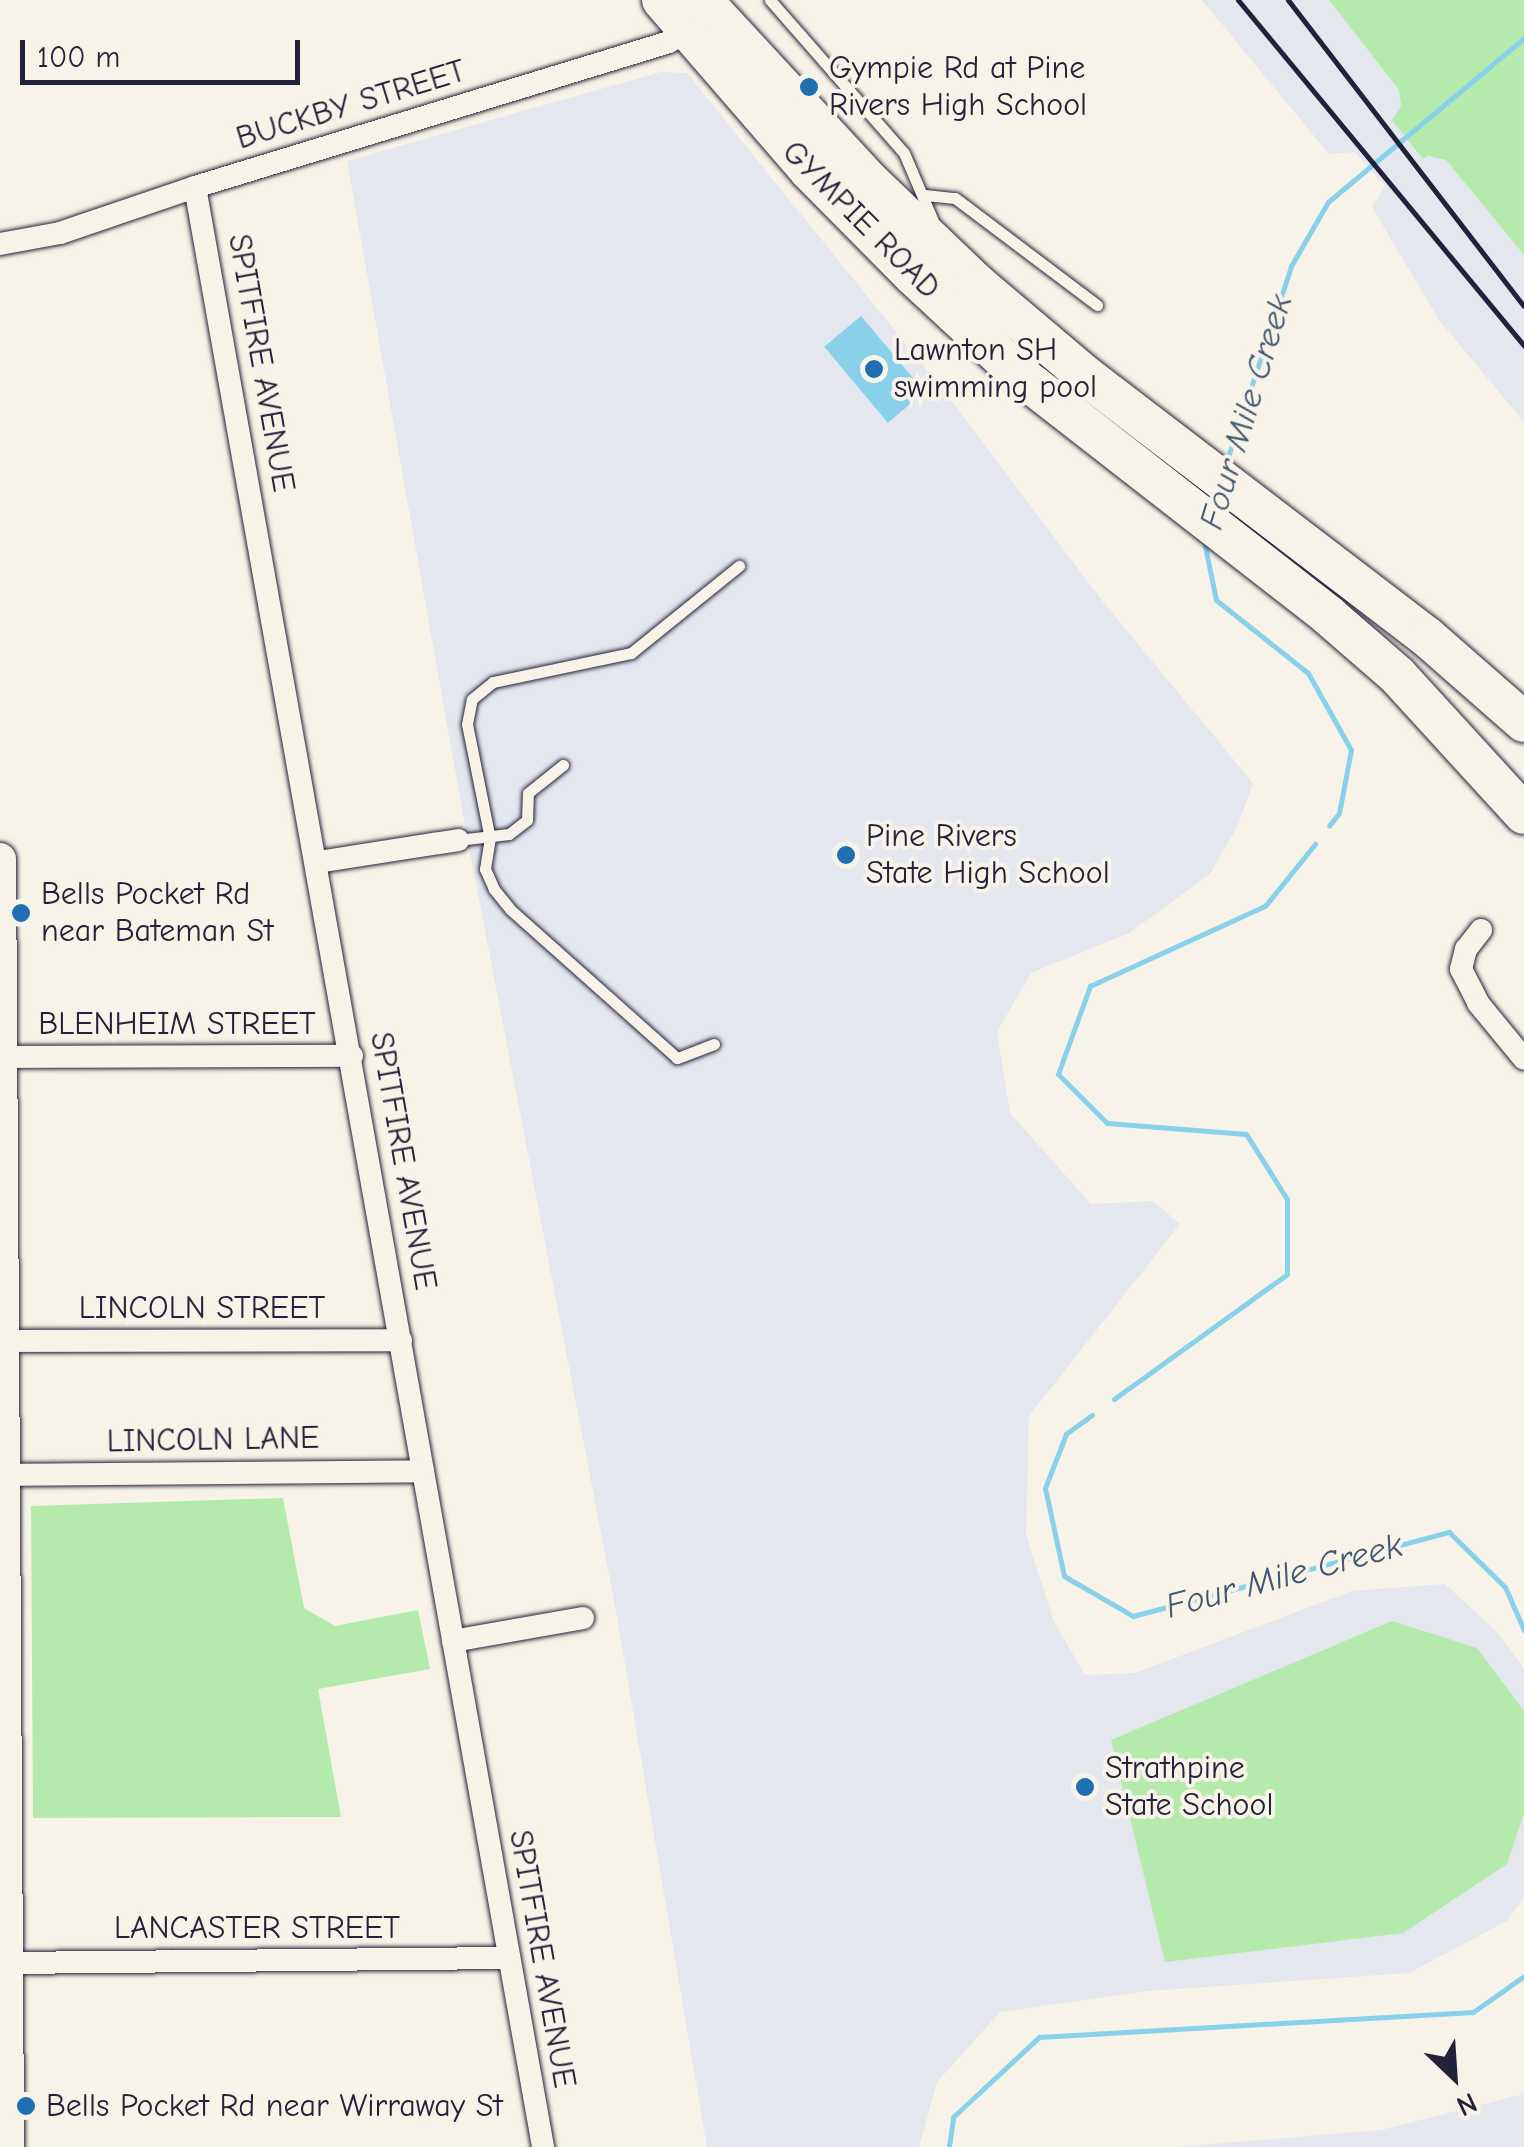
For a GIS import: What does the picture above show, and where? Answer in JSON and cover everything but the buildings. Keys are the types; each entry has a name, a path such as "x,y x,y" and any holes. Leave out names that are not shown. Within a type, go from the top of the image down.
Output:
{"highway":[{"name":"GYMPIE ROAD","path":"662,0 708,15 941,250 1032,331 1426,636 1524,722"},
{"name":"GYMPIE ROAD","path":"708,15 809,170 912,274 1025,379 1233,540 1397,676 1524,814"}],"main road":[{"path":"0,859 8,2147"}],"street":[{"name":"BUCKBY STREET","path":"0,244 34,241 708,15"},
{"name":"SPITFIRE AVENUE","path":"195,187 318,862 542,2147"},
{"path":"1126,460 1142,444 1143,419"},
{"path":"318,862 458,840"},
{"path":"1481,930 1466,949 1461,969 1478,1003 1524,1059"},
{"name":"BLENHEIM STREET","path":"2,1057 352,1056"},
{"name":"LINCOLN STREET","path":"3,1340 401,1340"},
{"name":"LINCOLN LANE","path":"2,1494 423,1471"},
{"path":"452,1641 583,1618"},
{"name":"LANCASTER STREET","path":"6,1963 509,1958"}],"lane":[{"name":"GYMPIE ROAD","path":"770,0 888,132 916,172 941,250"},
{"name":"GYMPIE ROAD","path":"926,195 955,198 1098,305"},
{"path":"714,1044 677,1058 510,909 485,870 490,838 467,724 472,699 505,678 632,652 739,566"},
{"path":"458,840 509,834 527,820 528,793 563,765"}],"shaded area":[{"path":"1202,0 1329,0 1399,90 1401,106 1428,156 1446,160 1524,255 1524,422 1439,320 1372,207 1385,186 1355,152 1329,154"},
{"name":"Pine Rivers State High School","path":"661,72 687,73 947,395 1104,603 1253,783 1238,825 1210,874 1129,933 1031,973 997,1032 1010,1113 1091,1204 1153,1201 1180,1224 1029,1416 1026,1535 1054,1622 1085,1675 1135,1673 1352,1591 1445,1584 1496,1631 1524,1668 1524,1898 1507,1921 1409,1973 1148,1991 1000,2012 937,2082 919,2147 707,2147 616,1611 467,837 347,161"},
{"path":"1524,2094 1524,2147 1176,2147 1381,2130"}],"green space":[{"path":"1329,0 1524,0 1524,255 1446,160 1428,156 1423,159 1392,120 1401,106 1399,90"},
{"path":"283,1498 304,1608 335,1626 418,1610 430,1669 318,1689 341,1817 33,1818 31,1506"},
{"path":"1392,1621 1477,1648 1524,1711 1524,1813 1507,1864 1403,1933 1165,1962 1111,1740"}],"water":[{"name":"Lawnton SH swimming pool","path":"861,316 925,392 888,423 824,347"}],"waterway":[{"name":"Four Mile Creek","path":"1226,463 1291,266 1328,202 1524,38"},
{"name":"Four Mile Creek","path":"1204,541 1216,600 1308,673 1351,750 1339,813 1329,826"},
{"name":"Four Mile Creek","path":"1114,1399 1287,1274 1287,1199 1246,1134 1107,1123 1058,1074 1090,986 1265,906 1315,844"},
{"name":"Four Mile Creek","path":"1092,1415 1066,1434 1045,1488 1064,1576 1133,1616 1449,1532 1505,1587 1524,1630"},
{"name":"Four Mile Creek","path":"949,2147 953,2117 1039,2037 1473,2012 1524,1976"}],"railway":[{"path":"1238,0 1524,346"},
{"path":"1288,0 1524,306"}],"place":[{"name":"Gympie Rd at Pine Rivers High School","path":"809,87"},
{"name":"Lawnton SH swimming pool","path":"874,369"},
{"name":"Pine Rivers State High School","path":"846,855"},
{"name":"Bells Pocket Rd near Bateman St","path":"21,913"},
{"name":"Strathpine State School","path":"1085,1787"},
{"name":"Bells Pocket Rd near Wirraway St","path":"26,2106"}]}
